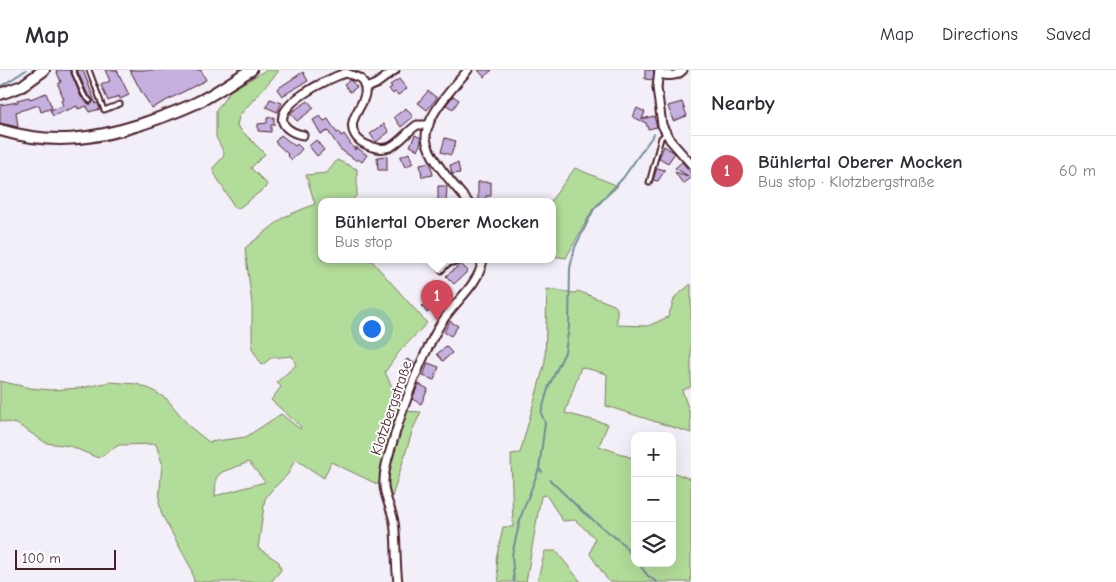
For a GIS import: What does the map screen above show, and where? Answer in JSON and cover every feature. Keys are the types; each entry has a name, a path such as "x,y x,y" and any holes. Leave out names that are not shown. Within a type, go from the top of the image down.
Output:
{"main road":[{"path":"0,94 22,86 44,70"},
{"path":"0,130 29,137 51,138 89,138 107,134 159,118 201,100 251,70"}],"street":[{"path":"366,88 376,84 395,70"},
{"path":"465,198 436,160 426,138 428,125 453,88 468,70"},
{"path":"683,70 679,74 672,76 659,72 657,88 660,115 665,133 691,164"},
{"path":"303,135 290,130 284,125 282,119 286,108 321,82 346,73 360,78 366,88 364,100 353,122 353,131 362,143 374,148 385,148 392,146 417,125 428,125"},
{"name":"Klotzbergstraße","path":"398,582 395,529 384,487 384,472 402,411 422,362 441,323 454,304 474,284 482,263"}],"lane":[{"path":"73,70 84,95 90,101"},
{"path":"89,70 104,110 120,104"},
{"path":"649,183 661,138 665,133"},
{"path":"441,271 448,264 452,263"}],"green space":[{"path":"266,70 278,70 278,72 239,116 237,126 265,154 251,168 267,184 265,188 239,208 235,208 213,171 213,168 223,157 224,153 216,137 216,111 230,91"},
{"path":"337,160 357,169 357,195 354,198 318,198 318,263 374,263 427,323 399,352 385,372 401,406 381,468 379,485 331,462 324,478 295,459 288,474 265,499 258,548 279,562 281,570 271,582 194,582 191,568 162,515 159,502 162,463 156,444 119,445 98,458 70,446 46,443 17,424 0,421 0,381 30,388 51,390 81,388 110,382 137,384 167,399 190,427 209,442 246,437 281,414 300,429 301,427 271,400 281,387 277,382 296,365 292,356 271,358 262,365 252,349 252,304 245,248 284,217 315,204 306,175 327,173","holes":["249,462 265,482 215,496 216,478 222,472"]},
{"path":"575,168 618,186 593,209 566,258 556,257 556,198 553,198"},
{"path":"691,284 691,387 682,390 690,414 691,433 606,406 607,374 581,367 565,413 608,424 599,446 631,458 631,567 676,567 676,473 691,479 691,582 609,582 590,554 595,538 575,520 563,521 546,495 541,496 526,582 499,582 496,559 503,527 513,527 511,454 520,453 545,362 547,289 575,293 578,291 614,305 617,308 617,325 648,326 668,317 675,297"},
{"path":"405,411 421,412 413,429 391,500 386,484 387,472"},
{"path":"545,551 556,551 581,582 537,582"}],"building":[{"path":"56,70 70,70 81,97 90,104 93,100 87,93 77,70 83,70 96,104 98,103 100,109 89,112 87,106 78,109 77,106 53,116 50,110 63,106 61,100 64,100 58,84 61,82"},
{"path":"105,70 117,70 129,95 120,99 119,96 108,101 101,85 110,81"},
{"path":"130,70 201,70 206,80 152,108"},
{"path":"478,70 492,70 484,77"},
{"path":"645,70 654,70 653,80 645,79"},
{"path":"303,72 308,81 282,96 277,89"},
{"path":"399,79 407,89 398,95 395,92 393,94 389,89 392,87 390,85"},
{"path":"350,80 357,87 350,92 344,84"},
{"path":"428,91 437,98 427,110 418,103"},
{"path":"46,93 52,108 41,112 39,105 16,112 18,127 0,123 0,105 18,102 17,100 29,97 30,99"},
{"path":"453,96 459,100 453,109 446,105"},
{"path":"270,99 282,103 277,112 266,107"},
{"path":"308,101 314,108 297,121 290,113"},
{"path":"682,102 687,116 673,121 668,106"},
{"path":"406,108 413,117 401,127 394,117"},
{"path":"637,108 645,112 642,119 654,116 657,127 648,129 646,123 633,117"},
{"path":"320,116 324,121 328,119 341,136 344,134 355,150 356,147 367,155 362,162 358,159 357,161 340,149 328,131 321,134 313,120"},
{"path":"274,117 274,125 271,125 271,132 258,131 258,124 267,123 267,118"},
{"path":"384,124 389,132 376,142 370,134"},
{"path":"281,135 302,149 292,160 275,142"},
{"path":"415,135 421,138 418,150 410,146"},
{"path":"445,138 456,141 451,155 441,152"},
{"path":"316,140 324,150 317,156 309,146"},
{"path":"664,146 675,153 668,163 659,158"},
{"path":"409,153 413,163 405,167 400,157"},
{"path":"387,156 387,170 378,170 377,157"},
{"path":"430,162 433,175 422,177 420,164"},
{"path":"682,162 691,173 691,178 683,184 675,172 688,176 675,168"},
{"path":"458,163 460,173 452,174 450,165"},
{"path":"657,168 665,170 658,181 653,180"},
{"path":"478,182 491,182 491,196 478,198"},
{"path":"438,186 447,186 446,198 438,198"},
{"path":"461,264 468,271 454,284 446,276"},
{"path":"433,297 441,307 435,311 433,308 427,313 422,306"},
{"path":"450,321 458,326 451,336 444,332"},
{"path":"446,346 452,353 443,361 437,354"},
{"path":"407,359 414,363 409,371 402,367"},
{"path":"428,363 439,367 434,380 423,376"},
{"path":"419,384 428,389 421,404 412,399"}],"waterway":[{"path":"0,87 26,70"},
{"path":"539,469 545,423 541,413 549,386 565,352 569,327 570,268 575,247 594,209 623,178 654,134"},
{"path":"514,582 512,555 521,516 539,469 542,472"},
{"path":"550,480 584,513 621,542 631,554"},
{"path":"641,567 648,576 657,582"}],"place":[{"name":"Bühlertal Oberer Mocken","path":"437,321"}]}
